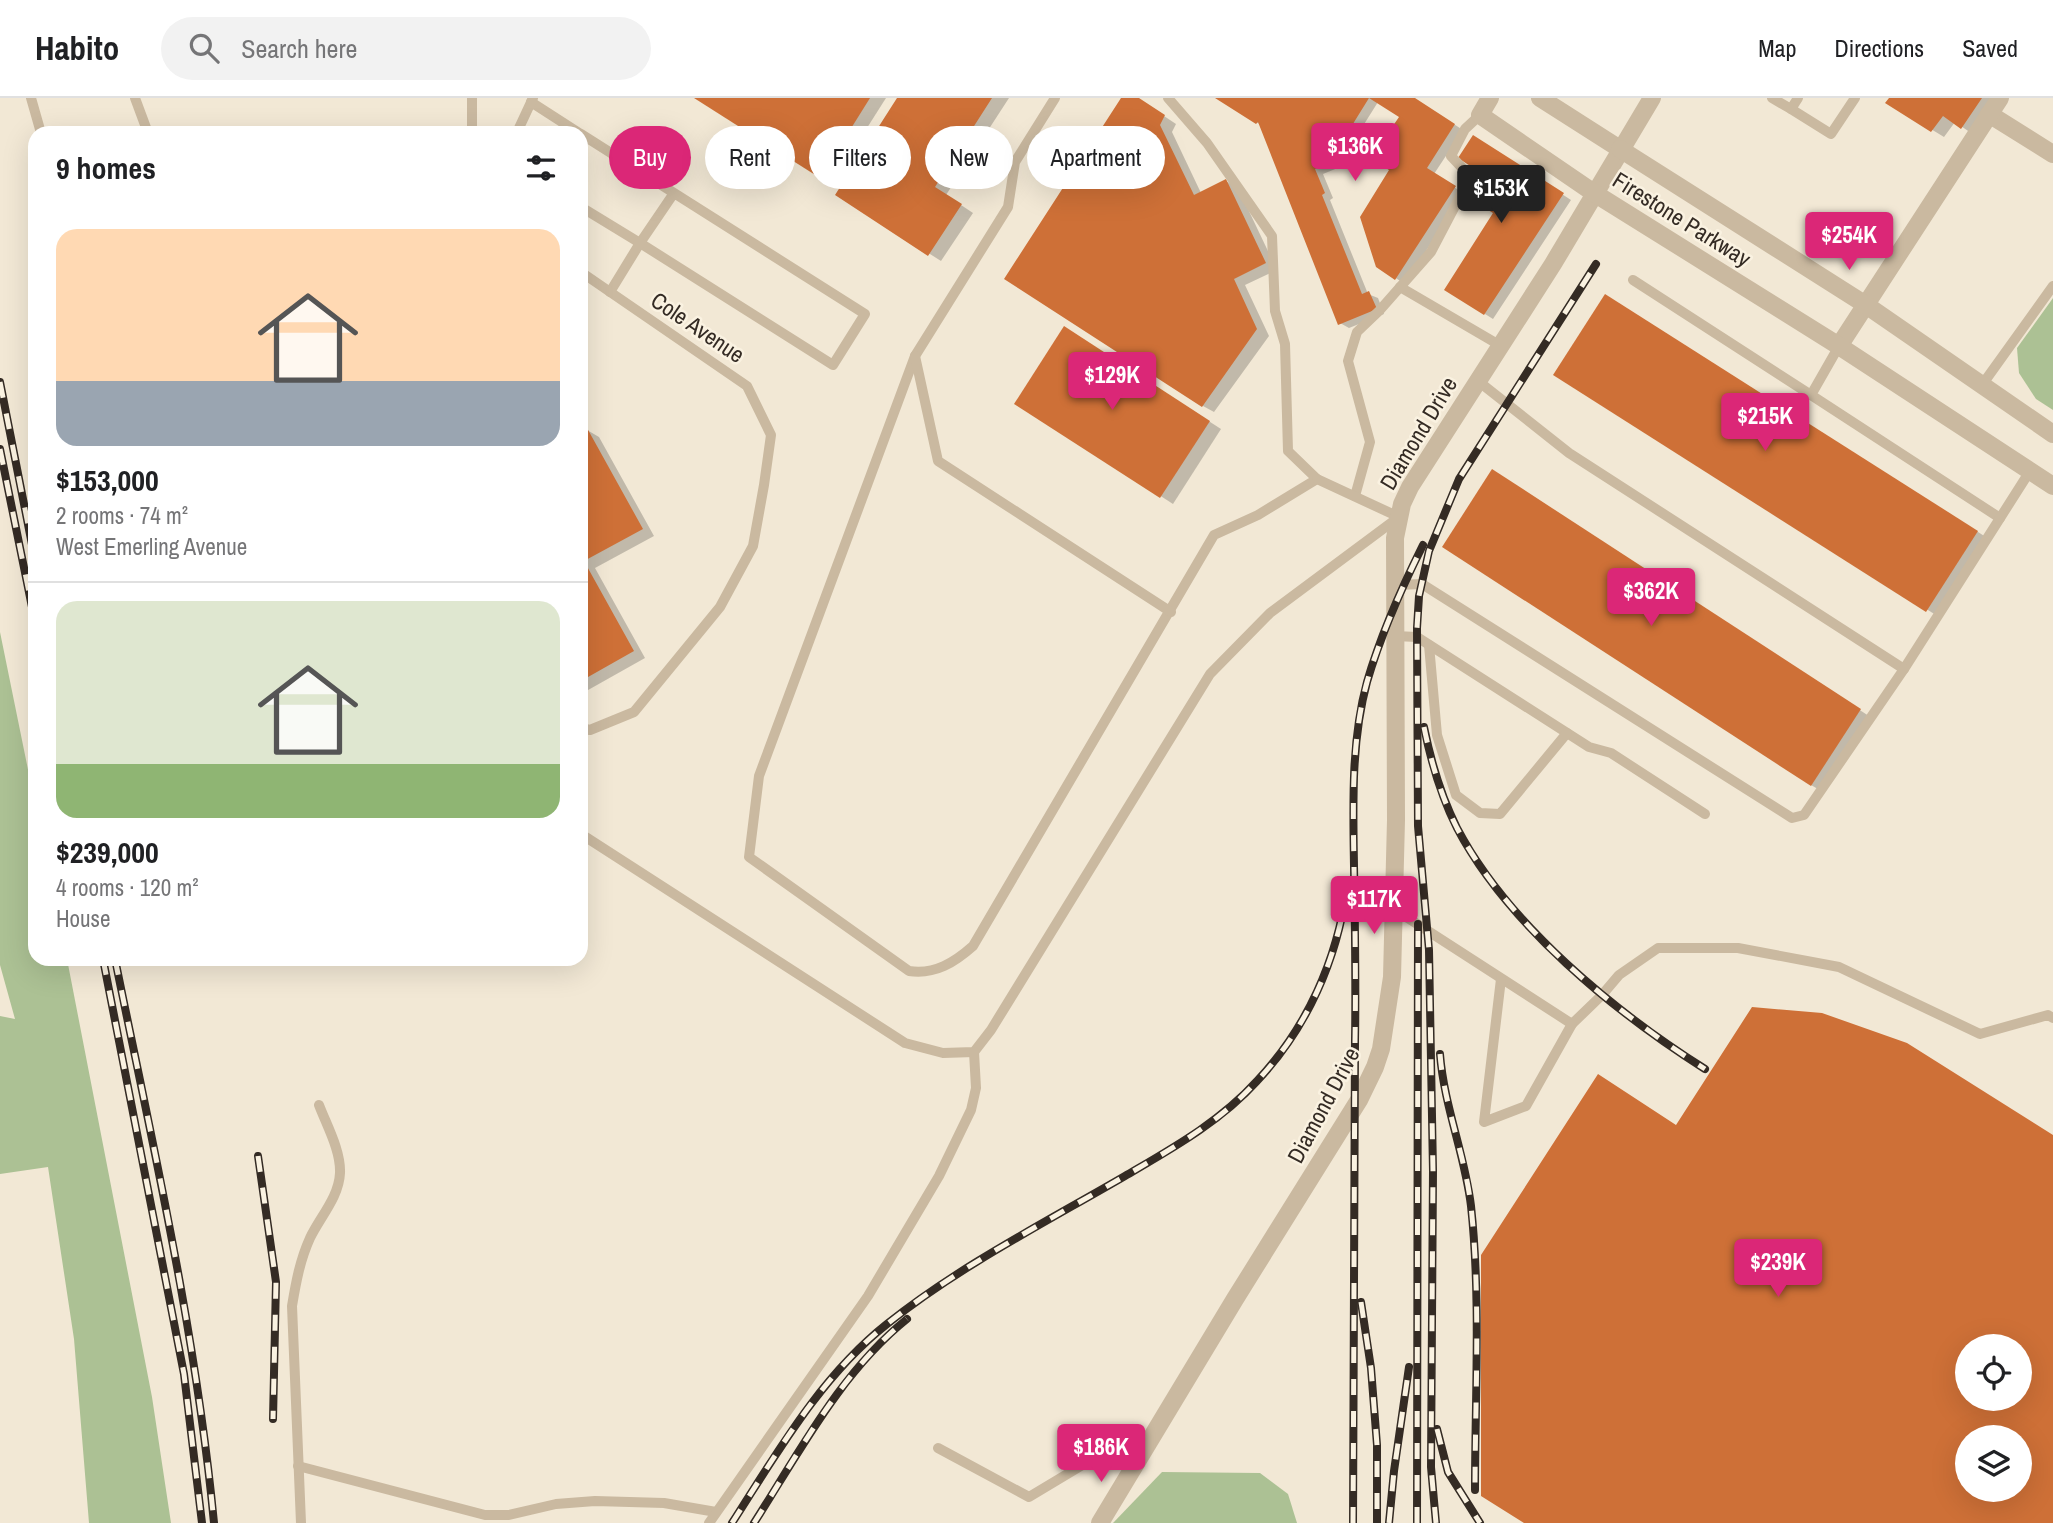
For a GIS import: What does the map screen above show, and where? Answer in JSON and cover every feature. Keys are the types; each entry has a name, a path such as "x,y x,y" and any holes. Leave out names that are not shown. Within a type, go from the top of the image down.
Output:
{"street":[{"path":"1480,115 1490,98"},
{"name":"Firestone Parkway","path":"1540,98 1866,305 2053,434"},
{"name":"Diamond Drive","path":"1100,1523 1366,1087 1381,1049 1392,977 1395,538 1399,517 1410,487 1501,346 1652,98"},
{"path":"1839,346 2000,98"},
{"path":"1989,114 2053,154"},
{"name":"Firestone Parkway","path":"1480,115 1594,193 1839,346 2053,486"}],"lane":[{"path":"31,98 39,126"},
{"path":"135,98 145,126"},
{"path":"471,126 472,98"},
{"path":"1055,98 1015,162 1008,207 915,356 759,776 749,857 909,971 925,973 956,960 973,946 1214,535 1258,515 1317,479"},
{"path":"709,1523 868,1296 939,1176 971,1111 976,1088 974,1052 991,1030 1210,674 1270,613 1399,517 1317,479 1287,451 1284,344 1275,311 1272,236 1207,144 1168,98"},
{"path":"1772,98 1831,134 1855,98"},
{"path":"1791,109 1798,98"},
{"path":"520,126 532,100 570,126"},
{"path":"1354,496 1370,442 1348,361 1357,332 1431,252 1464,191 1465,171 1451,156 1465,129 1480,115"},
{"path":"588,138 865,314 833,365 588,211"},
{"path":"610,292 674,193"},
{"name":"Cole Avenue","path":"588,277 747,386 771,435 753,546 720,607 634,712 588,730"},
{"path":"1633,281 2000,518"},
{"path":"1982,385 2053,286"},
{"path":"1400,288 1501,346"},
{"path":"1811,395 1839,346"},
{"path":"915,356 938,461 1171,612"},
{"path":"1478,381 1569,453 1904,668"},
{"path":"1396,585 1422,584 1792,818 1804,815 1904,668 2031,471"},
{"path":"1395,636 1417,637 1589,747 1611,753 1705,814"},
{"path":"1429,645 1437,735 1456,794 1480,813 1500,814 1567,733"},
{"path":"588,839 905,1043 943,1053 974,1052"},
{"path":"1394,909 1572,1024"},
{"path":"1501,979 1484,1122 1526,1106 1572,1024 1619,975 1658,948 1738,948 1839,967 1980,1034 2048,1015 2053,1018"},
{"path":"301,1523 292,1306 297,1272 311,1237 332,1202 340,1174 335,1148 319,1105"},
{"path":"938,1448 1029,1497 1099,1455 1135,1466"},
{"path":"298,1466 509,1519 556,1504 595,1501 664,1503 716,1512"}],"green space":[{"path":"2053,298 2053,410 2036,399 2019,373 2017,348"},
{"path":"0,632 28,770 28,966 68,966 152,1397 171,1523 89,1523 74,1339 48,1167 0,1174 0,1016 15,1019 0,965"},
{"path":"1162,1472 1260,1473 1288,1494 1297,1523 1113,1523"}],"building":[{"path":"694,98 870,98 852,126 809,126 809,171 795,162 795,126 738,126"},
{"path":"897,98 992,98 974,126 925,126 925,189 938,189 962,204 928,256 835,195 839,189 911,189 911,126 879,126"},
{"path":"1121,98 1139,98 1165,115 1160,126 1103,126"},
{"path":"1215,98 1369,98 1338,148 1342,158 1315,169 1325,193 1322,195 1362,294 1369,291 1377,309 1338,325 1258,122 1256,124"},
{"path":"1369,98 1415,98 1455,124 1427,168 1456,186 1395,280 1376,267 1360,217 1389,170 1368,157 1378,140 1382,142 1399,117"},
{"path":"1889,98 1982,98 1961,129 1943,116 1931,132 1885,103"},
{"path":"1165,135 1194,195 1226,179 1266,263 1234,279 1257,329 1202,407 1004,279 1062,189 1165,189"},
{"path":"1473,135 1564,193 1484,315 1444,290 1493,213 1480,205 1495,182 1458,158"},
{"path":"1605,294 1978,531 1926,612 1553,375"},
{"path":"1064,326 1210,421 1160,498 1014,404"},
{"path":"588,430 643,529 588,559"},
{"path":"1492,469 1861,709 1811,786 1442,547"},
{"path":"588,568 634,651 588,677"},
{"path":"1752,1007 1822,1013 1907,1043 2053,1135 2053,1523 1524,1523 1481,1496 1481,1255 1598,1074 1676,1125"}],"railway":[{"path":"1436,1523 1431,1467 1433,1171 1429,950 1418,826 1419,596 1429,551 1459,479 1596,264"},
{"path":"0,382 28,524"},
{"path":"0,449 28,587"},
{"path":"1353,1523 1354,773 1358,727 1372,665 1392,612 1423,545"},
{"path":"1424,727 1437,779 1451,816 1479,864 1505,899 1566,964 1600,993 1635,1021 1705,1069"},
{"path":"732,1523 783,1443 821,1391 841,1367 887,1324 973,1264 1194,1134 1243,1096 1275,1060 1305,1016 1336,941 1347,888"},
{"path":"1417,1523 1418,924"},
{"path":"104,966 184,1374 202,1523"},
{"path":"116,966 185,1310 214,1523"},
{"path":"1440,1054 1446,1093 1468,1187 1474,1241 1477,1312 1475,1490"},
{"path":"258,1156 276,1282 273,1419"},
{"path":"1361,1302 1371,1368 1377,1445 1377,1523"},
{"path":"754,1523 841,1389 883,1340 907,1319"},
{"path":"1389,1523 1409,1367"},
{"path":"1437,1429 1448,1472 1480,1523"}]}
